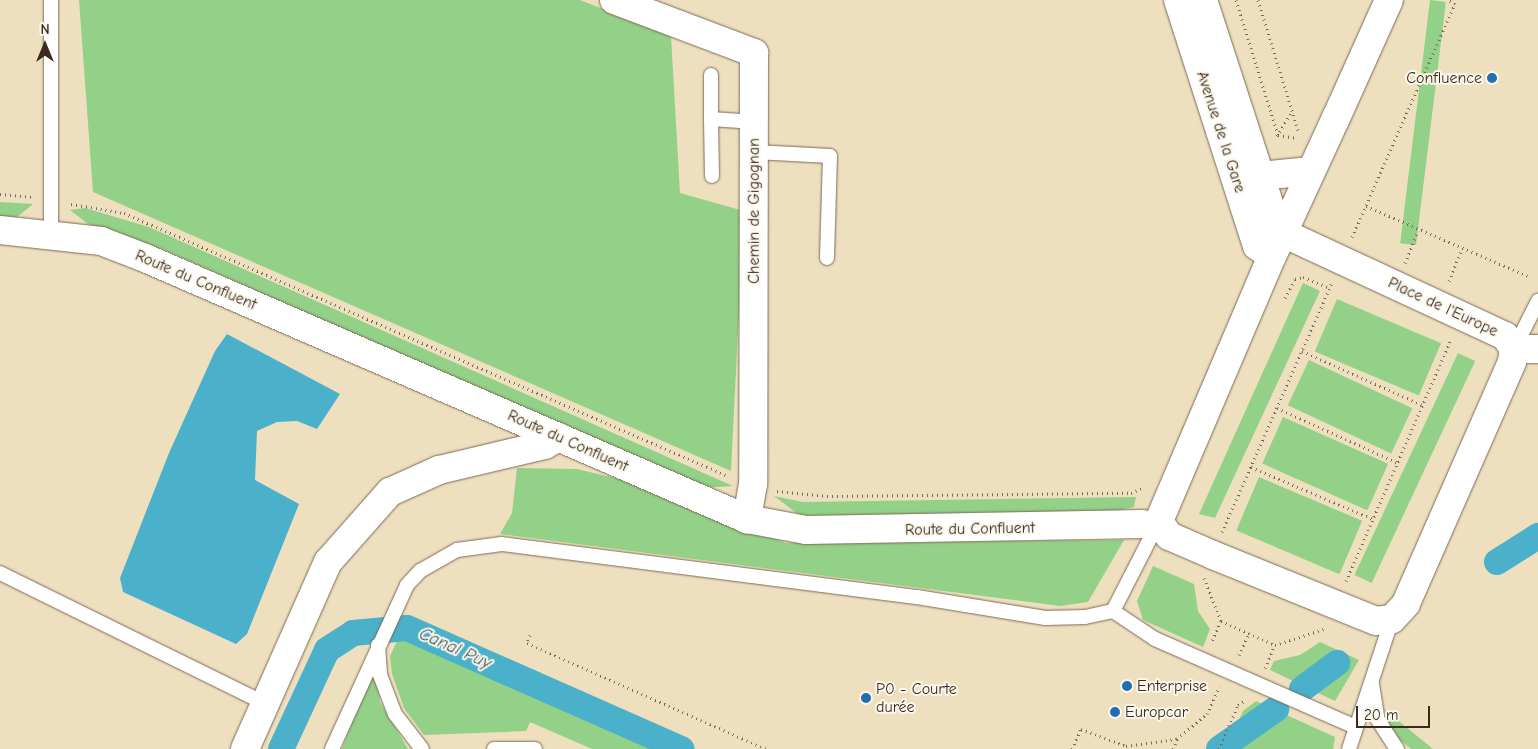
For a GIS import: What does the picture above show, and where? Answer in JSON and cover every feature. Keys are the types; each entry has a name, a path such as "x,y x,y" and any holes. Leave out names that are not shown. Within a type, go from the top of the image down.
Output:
{"street":[{"name":"Chemin de Gigognan","path":"614,0 754,53 752,484 747,519"},
{"name":"Avenue de la Gare","path":"1178,0 1257,246 1278,244 1260,176 1203,0"},
{"path":"1389,0 1151,523 1168,536 1376,621 1392,619"},
{"path":"1260,176 1311,171"},
{"name":"Route du Confluent","path":"0,230 51,232 101,241 145,258 747,519 806,530 1151,523"},
{"name":"Place de l'Europe","path":"1278,244 1505,336 1526,349 1512,362 1410,596 1392,619"},
{"path":"245,749 328,562 390,492 439,470 545,445 560,437"}],"lane":[{"path":"51,0 51,232"},
{"path":"711,75 712,176"},
{"path":"711,119 755,122"},
{"path":"755,152 830,156 827,258"},
{"path":"1526,349 1538,302"},
{"path":"1113,611 1151,523"},
{"path":"332,749 378,641 407,586 436,560 457,550 502,544 917,597 1045,618 1113,611 1156,639 1258,682 1355,727"},
{"path":"2,577 266,704"},
{"path":"1349,749 1392,619"},
{"path":"378,641 380,675 395,714 422,749"},
{"path":"1372,678 1378,720 1396,749"},
{"path":"494,749 535,749"}],"path":[{"path":"1236,0 1278,135"},
{"path":"1258,0 1301,139 1278,135"},
{"path":"1350,242 1455,4 1448,0"},
{"path":"1278,135 1292,110"},
{"path":"0,194 39,198"},
{"path":"68,203 100,205 133,217 736,480"},
{"path":"1366,206 1418,231 1528,276"},
{"path":"1405,265 1418,231"},
{"path":"1448,283 1462,249"},
{"path":"1280,307 1295,279 1303,277 1330,288"},
{"path":"1214,530 1220,536 1333,281"},
{"path":"1345,585 1454,332"},
{"path":"1302,351 1422,406"},
{"path":"1277,408 1398,463"},
{"path":"1251,467 1373,519"},
{"path":"769,489 827,496 1131,493 1144,488"},
{"path":"1206,570 1206,592 1221,621 1249,634 1275,645 1306,636 1328,623"},
{"path":"1204,660 1221,621"},
{"path":"1232,671 1249,634"},
{"path":"530,635 526,643 766,749"},
{"path":"1258,682 1275,645"},
{"path":"1174,748 1178,739 1204,718 1219,686"},
{"path":"1219,749 1238,705 1247,699"},
{"path":"1072,749 1081,729 1126,746 1178,739"}],"green space":[{"path":"79,0 580,0 671,36 680,193 744,211 731,471 93,192"},
{"path":"1430,0 1446,2 1416,245 1400,243"},
{"path":"0,202 33,204 17,217 0,216"},
{"path":"85,208 149,227 733,486 702,488 162,249 88,224 70,210"},
{"path":"1303,283 1320,291 1215,518 1199,514"},
{"path":"1337,299 1441,343 1419,396 1315,351"},
{"path":"1458,353 1475,361 1372,583 1354,575"},
{"path":"1309,360 1412,408 1391,453 1288,405"},
{"path":"1283,417 1388,464 1367,510 1262,464"},
{"path":"517,468 577,469 623,480 786,543 1124,540 1088,602 1060,606 500,534 512,513"},
{"path":"1259,477 1362,521 1339,574 1236,530"},
{"path":"774,496 803,502 1136,497 1134,507 1112,512 810,516 799,515"},
{"path":"1153,566 1194,584 1198,611 1210,629 1203,647 1143,620 1137,601"},
{"path":"399,637 651,749 592,749 530,722 526,731 424,735 404,708 392,674 390,656"},
{"path":"1320,642 1359,660 1335,701 1270,670 1274,661 1300,655"},
{"path":"374,665 380,702 408,749 342,749"},
{"path":"1256,701 1335,737 1333,749 1226,749 1243,711"},
{"path":"1384,709 1433,749 1411,749 1394,735"}],"water":[{"path":"227,334 340,394 317,429 297,421 277,422 257,431 255,480 299,504 247,634 236,644 123,592 120,578 169,453 215,351"}],"waterway":[{"name":"Canal Puy","path":"1497,562 1538,536"},
{"name":"Canal Puy","path":"281,749 327,650 353,633 407,628 681,749"},
{"name":"Canal Puy","path":"1302,689 1337,663"},
{"name":"Canal Puy","path":"1219,749 1276,709"}],"place":[{"name":"Confluence","path":"1492,78"},
{"name":"Enterprise","path":"1127,686"},
{"name":"P0 - Courte durée","path":"866,698"},
{"name":"Europcar","path":"1115,712"}]}
